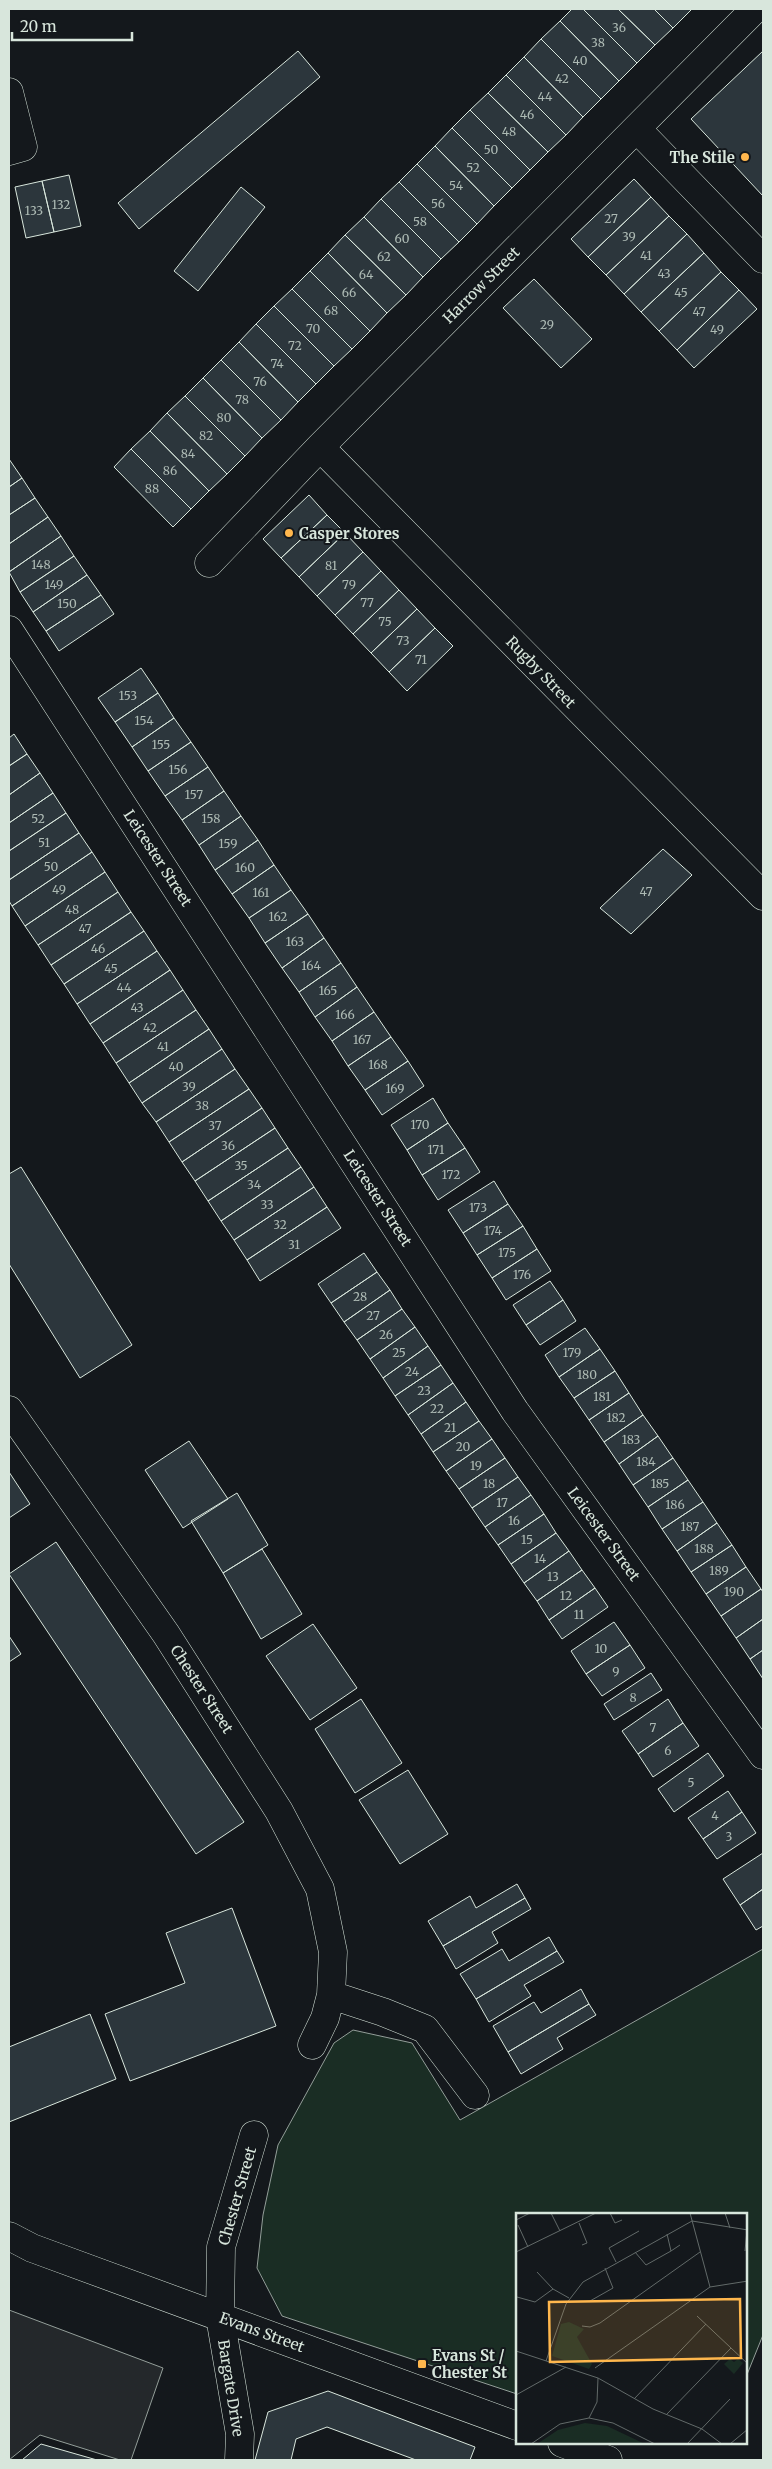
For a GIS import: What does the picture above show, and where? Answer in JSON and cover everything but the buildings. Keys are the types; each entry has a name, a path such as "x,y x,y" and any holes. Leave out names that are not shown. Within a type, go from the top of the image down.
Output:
{"street":[{"name":"Harrow Street","path":"210,563 320,446 755,9"},
{"path":"9,92 23,146 9,150"},
{"path":"636,129 763,259"},
{"name":"Rugby Street","path":"320,446 763,896"},
{"name":"Leicester Street","path":"9,630 516,1411 763,1755"},
{"name":"Chester Street","path":"9,1410 166,1634 279,1811 320,1889 333,1952 331,1995 325,2018 312,2045"},
{"path":"331,1995 383,2012 425,2029 475,2095"},
{"name":"Chester Street","path":"220,2317 221,2247 254,2135"},
{"name":"Evans Street","path":"9,2236 32,2248 516,2426"},
{"name":"Bargate Drive","path":"220,2317 240,2434 239,2460"},
{"path":"565,2444 608,2460"}],"green space":[{"path":"763,1949 763,2335 747,2375 747,2213 516,2213 516,2394 282,2316 257,2268 263,2215 278,2145 334,2043 353,2030 412,2043 460,2120"}],"shaded area":[{"path":"9,2310 163,2368 131,2460 120,2460 40,2435 9,2460"}],"place":[{"name":"The Stile","path":"745,157"},
{"name":"Casper Stores","path":"289,533"},
{"name":"Evans St / Chester St","path":"422,2364"}]}
